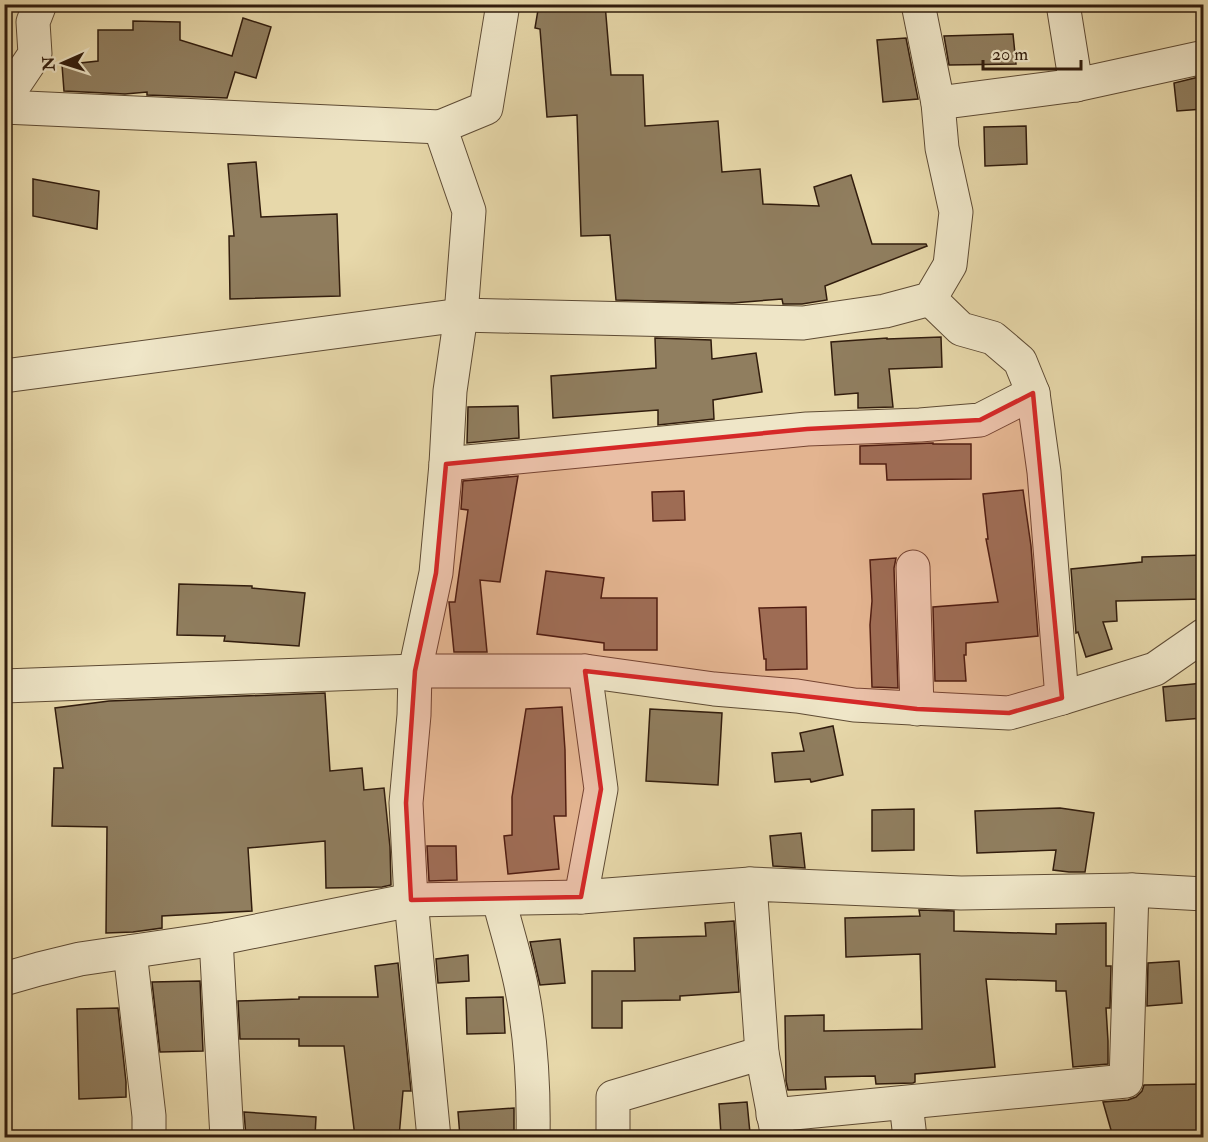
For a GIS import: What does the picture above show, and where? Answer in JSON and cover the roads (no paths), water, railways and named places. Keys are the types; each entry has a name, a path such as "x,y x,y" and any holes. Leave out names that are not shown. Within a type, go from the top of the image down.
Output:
{"street":[{"path":"4,100 35,54 33,22 40,4"},
{"path":"4,106 440,127 486,108 503,4"},
{"path":"4,376 460,315 803,323 885,311 930,299 950,265 956,212 942,148 938,103 918,4"},
{"path":"1063,4 1076,85"},
{"path":"938,103 1076,85 1203,57"},
{"path":"434,1137 411,900 406,803 414,715 415,671 436,573 450,391 460,315 469,211 440,127"},
{"path":"930,299 961,329 993,338 1020,361 1033,393 1044,472 1062,698"},
{"path":"446,464 807,429 980,420 1033,393"},
{"path":"913,567 916,709"},
{"path":"4,686 415,671 585,671 854,705 1009,713 1155,669 1203,634"},
{"path":"581,897 601,789 585,671"},
{"path":"750,884 762,1053 775,1126 906,1102 1126,1081 1132,890"},
{"path":"4,979 80,959 216,939 411,900 581,897 750,884 961,893 1132,890 1203,894"},
{"path":"499,900 521,985 529,1041 533,1137"},
{"path":"216,939 227,1137"},
{"path":"130,952 149,1116 149,1137"},
{"path":"613,1137 614,1097 762,1053"},
{"path":"906,1102 910,1137"}]}
